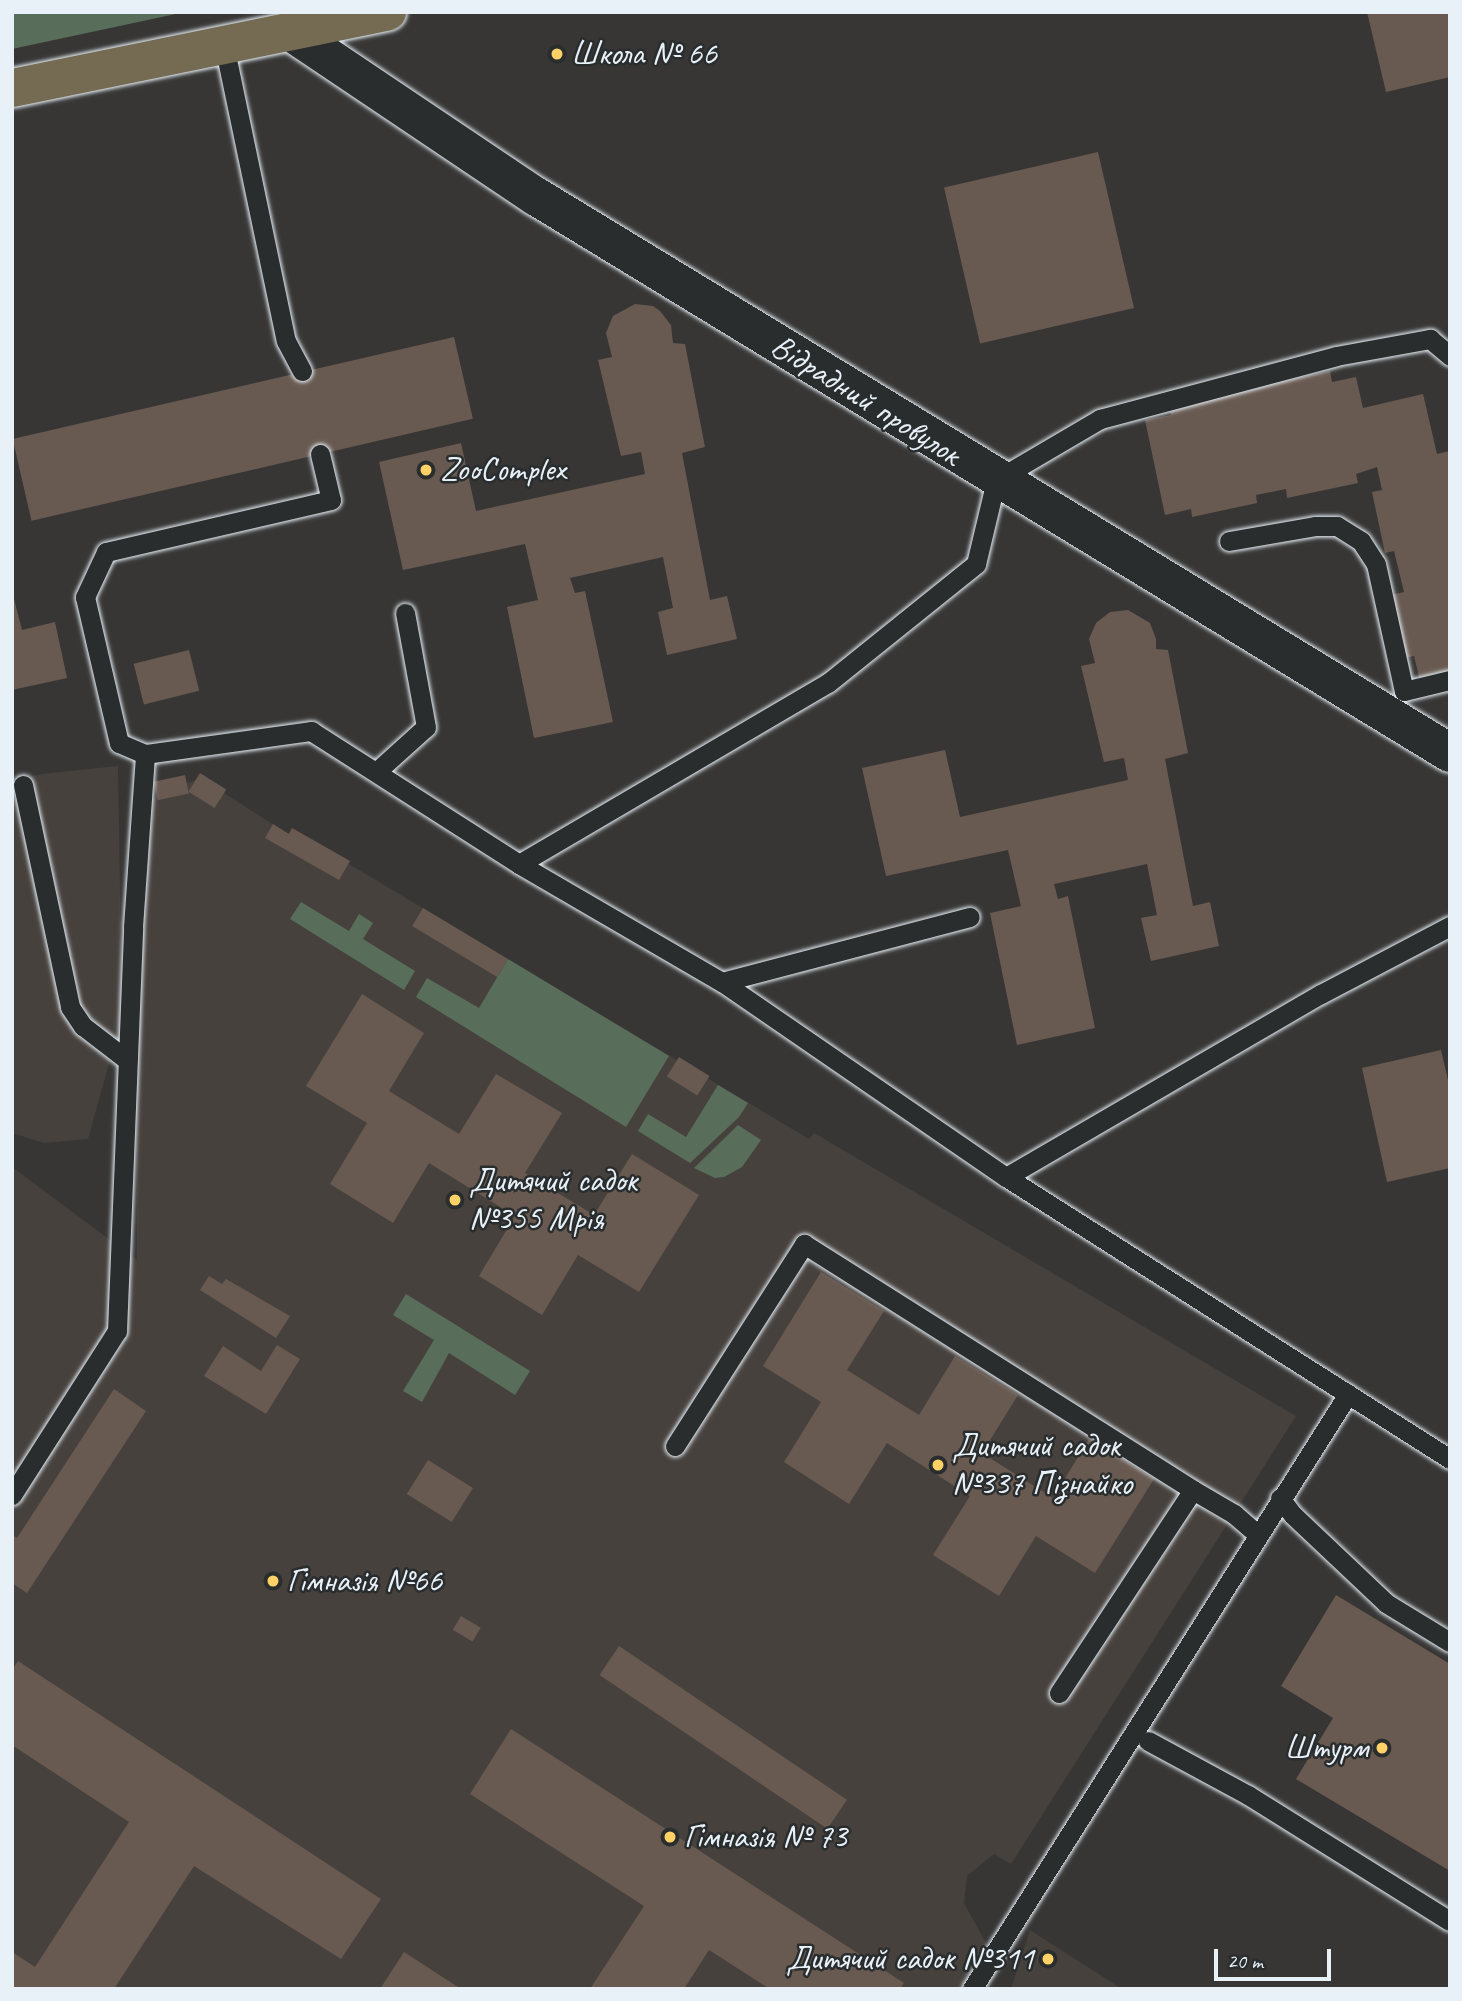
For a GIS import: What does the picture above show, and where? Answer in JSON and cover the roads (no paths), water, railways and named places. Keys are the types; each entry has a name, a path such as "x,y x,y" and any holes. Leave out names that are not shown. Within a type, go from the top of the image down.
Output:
{"main road":[{"path":"12,88 387,12"}],"street":[{"name":"Відрадний провулок","path":"291,32 537,197 996,480 1450,753"}],"lane":[{"path":"224,45 286,341 302,371"},
{"path":"519,864 828,683 976,564 996,480 1100,419 1336,356 1430,339 1450,356"},
{"path":"320,454 331,500 106,552 85,597 119,743 145,754 311,731 519,864 722,982 1006,1177 1348,1394 1445,1451"},
{"path":"1229,541 1315,526 1337,526 1361,541 1376,564 1404,691 1450,680"},
{"path":"376,772 426,727 405,613"},
{"path":"12,1495 117,1331 127,1060 145,754"},
{"path":"23,785 70,1007 83,1026 127,1060"},
{"path":"722,982 970,917"},
{"path":"1006,1177 1321,994 1450,926"},
{"path":"675,1446 804,1244 1234,1514 1257,1534"},
{"path":"972,1989 1257,1534 1348,1394"},
{"path":"1059,1693 1193,1490"},
{"path":"1280,1498 1293,1515 1386,1603 1450,1642"},
{"path":"1148,1741 1248,1795 1450,1922"}],"place":[{"name":"Школа № 66","path":"557,54"},
{"name":"ZooComplex","path":"426,470"},
{"name":"Дитячий садок №355 Мрія","path":"455,1200"},
{"name":"Дитячий садок №337 Пізнайко","path":"938,1465"},
{"name":"Гімназія №66","path":"273,1581"},
{"name":"Штурм","path":"1382,1748"},
{"name":"Гімназія № 73","path":"670,1837"},
{"name":"Дитячий садок №311","path":"1048,1959"}]}
